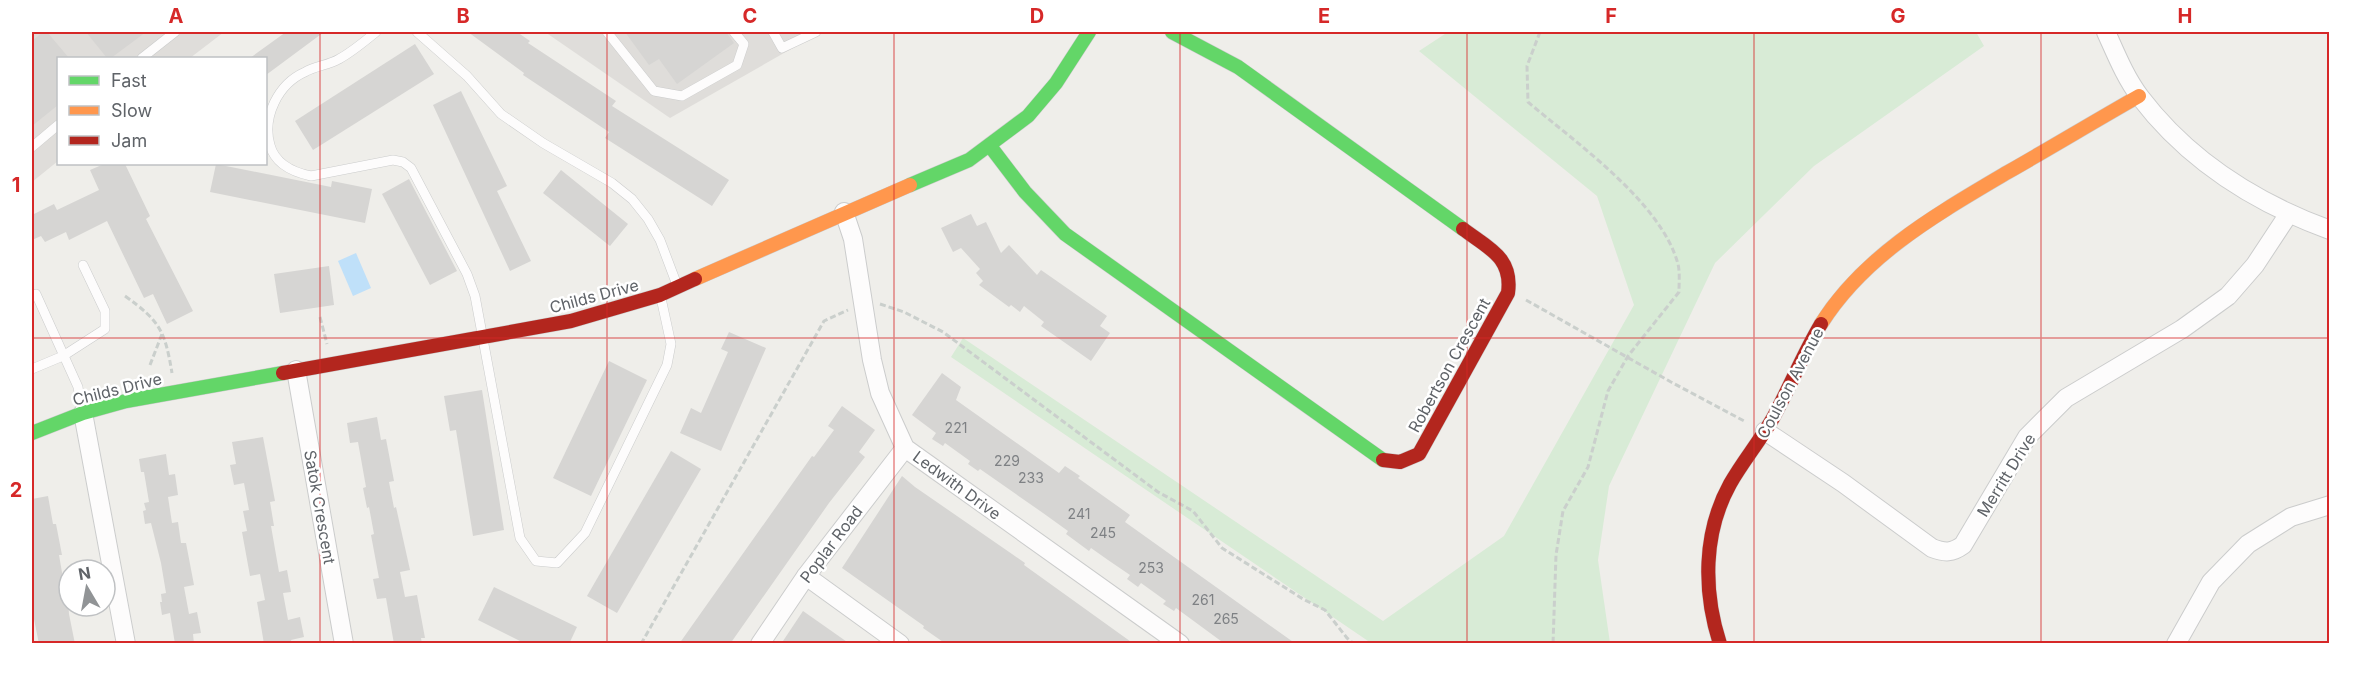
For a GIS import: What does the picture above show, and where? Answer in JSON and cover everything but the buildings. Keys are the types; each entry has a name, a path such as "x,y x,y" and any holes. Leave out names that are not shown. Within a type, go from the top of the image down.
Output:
{"street":[{"name":"Childs Drive","path":"32,433 83,413 126,401 571,321 660,295 843,212 969,160 1028,116 1056,83 1089,32"},
{"name":"Robertson Crescent","path":"990,146 1038,209 1065,234 1370,452 1391,464 1405,461 1419,454 1508,293 1510,272 1506,264 1497,254 1238,67 1172,32"},
{"path":"2106,32 2121,67 2139,96 2168,129 2206,164 2288,215 2330,230"},
{"name":"Coulson Avenue","path":"1720,644 1711,622 1709,606 1708,545 1726,492 1765,431 1810,342 1838,300 1857,277 1906,236 1950,207 2139,96"},
{"name":"Ledwith Drive","path":"843,212 853,238 865,302 872,360 880,393 905,448 1180,644"},
{"name":"Merritt Drive","path":"1765,431 1843,483 1932,548 1942,552 1954,551 1963,545 2027,437 2066,398 2182,329 2228,296 2255,265 2288,215"},
{"name":"Satok Crescent","path":"296,370 344,644"},
{"path":"83,413 126,644"},
{"name":"Poplar Road","path":"760,644 806,576 905,448"},
{"path":"2176,644 2211,582 2248,544 2291,517 2330,505"},
{"path":"806,576 900,644"}],"lane":[{"path":"143,57 175,32"},
{"path":"376,32 339,59 304,72 289,82 272,106 267,134 270,146 274,157 298,174 311,176 393,160 403,162 411,168 467,274 475,296 520,538 536,561 557,563 585,533 667,365 671,344 660,295"},
{"path":"417,32 467,76 501,114 543,143 612,183 632,199 648,219 660,240 678,287"},
{"path":"607,32 654,91 682,96 737,65 744,44 734,32"},
{"path":"773,32 782,48 816,32"},
{"path":"32,147 57,126"},
{"path":"32,369 63,356 105,329 105,311 82,265"},
{"path":"36,294 78,387 83,413"}],"path":[{"path":"1540,32 1527,66 1528,102 1621,181 1661,225 1678,264 1679,292 1628,356 1608,391 1588,467 1563,511 1556,555 1553,644"},
{"path":"1508,293 1529,301 1671,382 1765,431"},
{"path":"125,296 149,313 162,334 171,357 175,392"},
{"path":"641,644 824,321 865,302 886,305 943,332 1158,492 1193,511 1222,548 1303,599 1325,610 1354,644"},
{"path":"320,317 333,363"},
{"path":"150,365 162,334"}],"shaded area":[{"path":"32,32 224,32 191,57 57,57 57,162 32,182"},
{"path":"545,32 821,32 670,118"}],"green space":[{"path":"1448,32 1976,32 1984,46 1814,166 1715,263 1609,486 1598,560 1610,643 1371,643 951,357 963,338 1383,621 1504,536 1634,305 1597,196 1419,51"}],"water":[{"path":"356,253 371,288 353,296 338,261"}],"traffic: fast":[{"path":"910,185 969,160 1028,116 1056,83 1089,32"},
{"path":"1172,32 1238,67 1463,229"},
{"path":"990,146 1025,192 1065,234 1383,460"},
{"path":"32,433 83,413 126,401 283,373"}],"traffic: slow":[{"path":"1821,324 1859,276 1905,237 1982,187 2139,96"},
{"path":"695,279 910,185"}],"traffic: jam":[{"path":"1383,460 1400,462 1419,454 1508,293 1509,281 1503,262 1490,248 1463,229"},
{"path":"283,373 571,321 660,295 695,279"},
{"path":"1720,644 1711,604 1708,562 1715,522 1730,484 1773,418 1821,324"}]}
